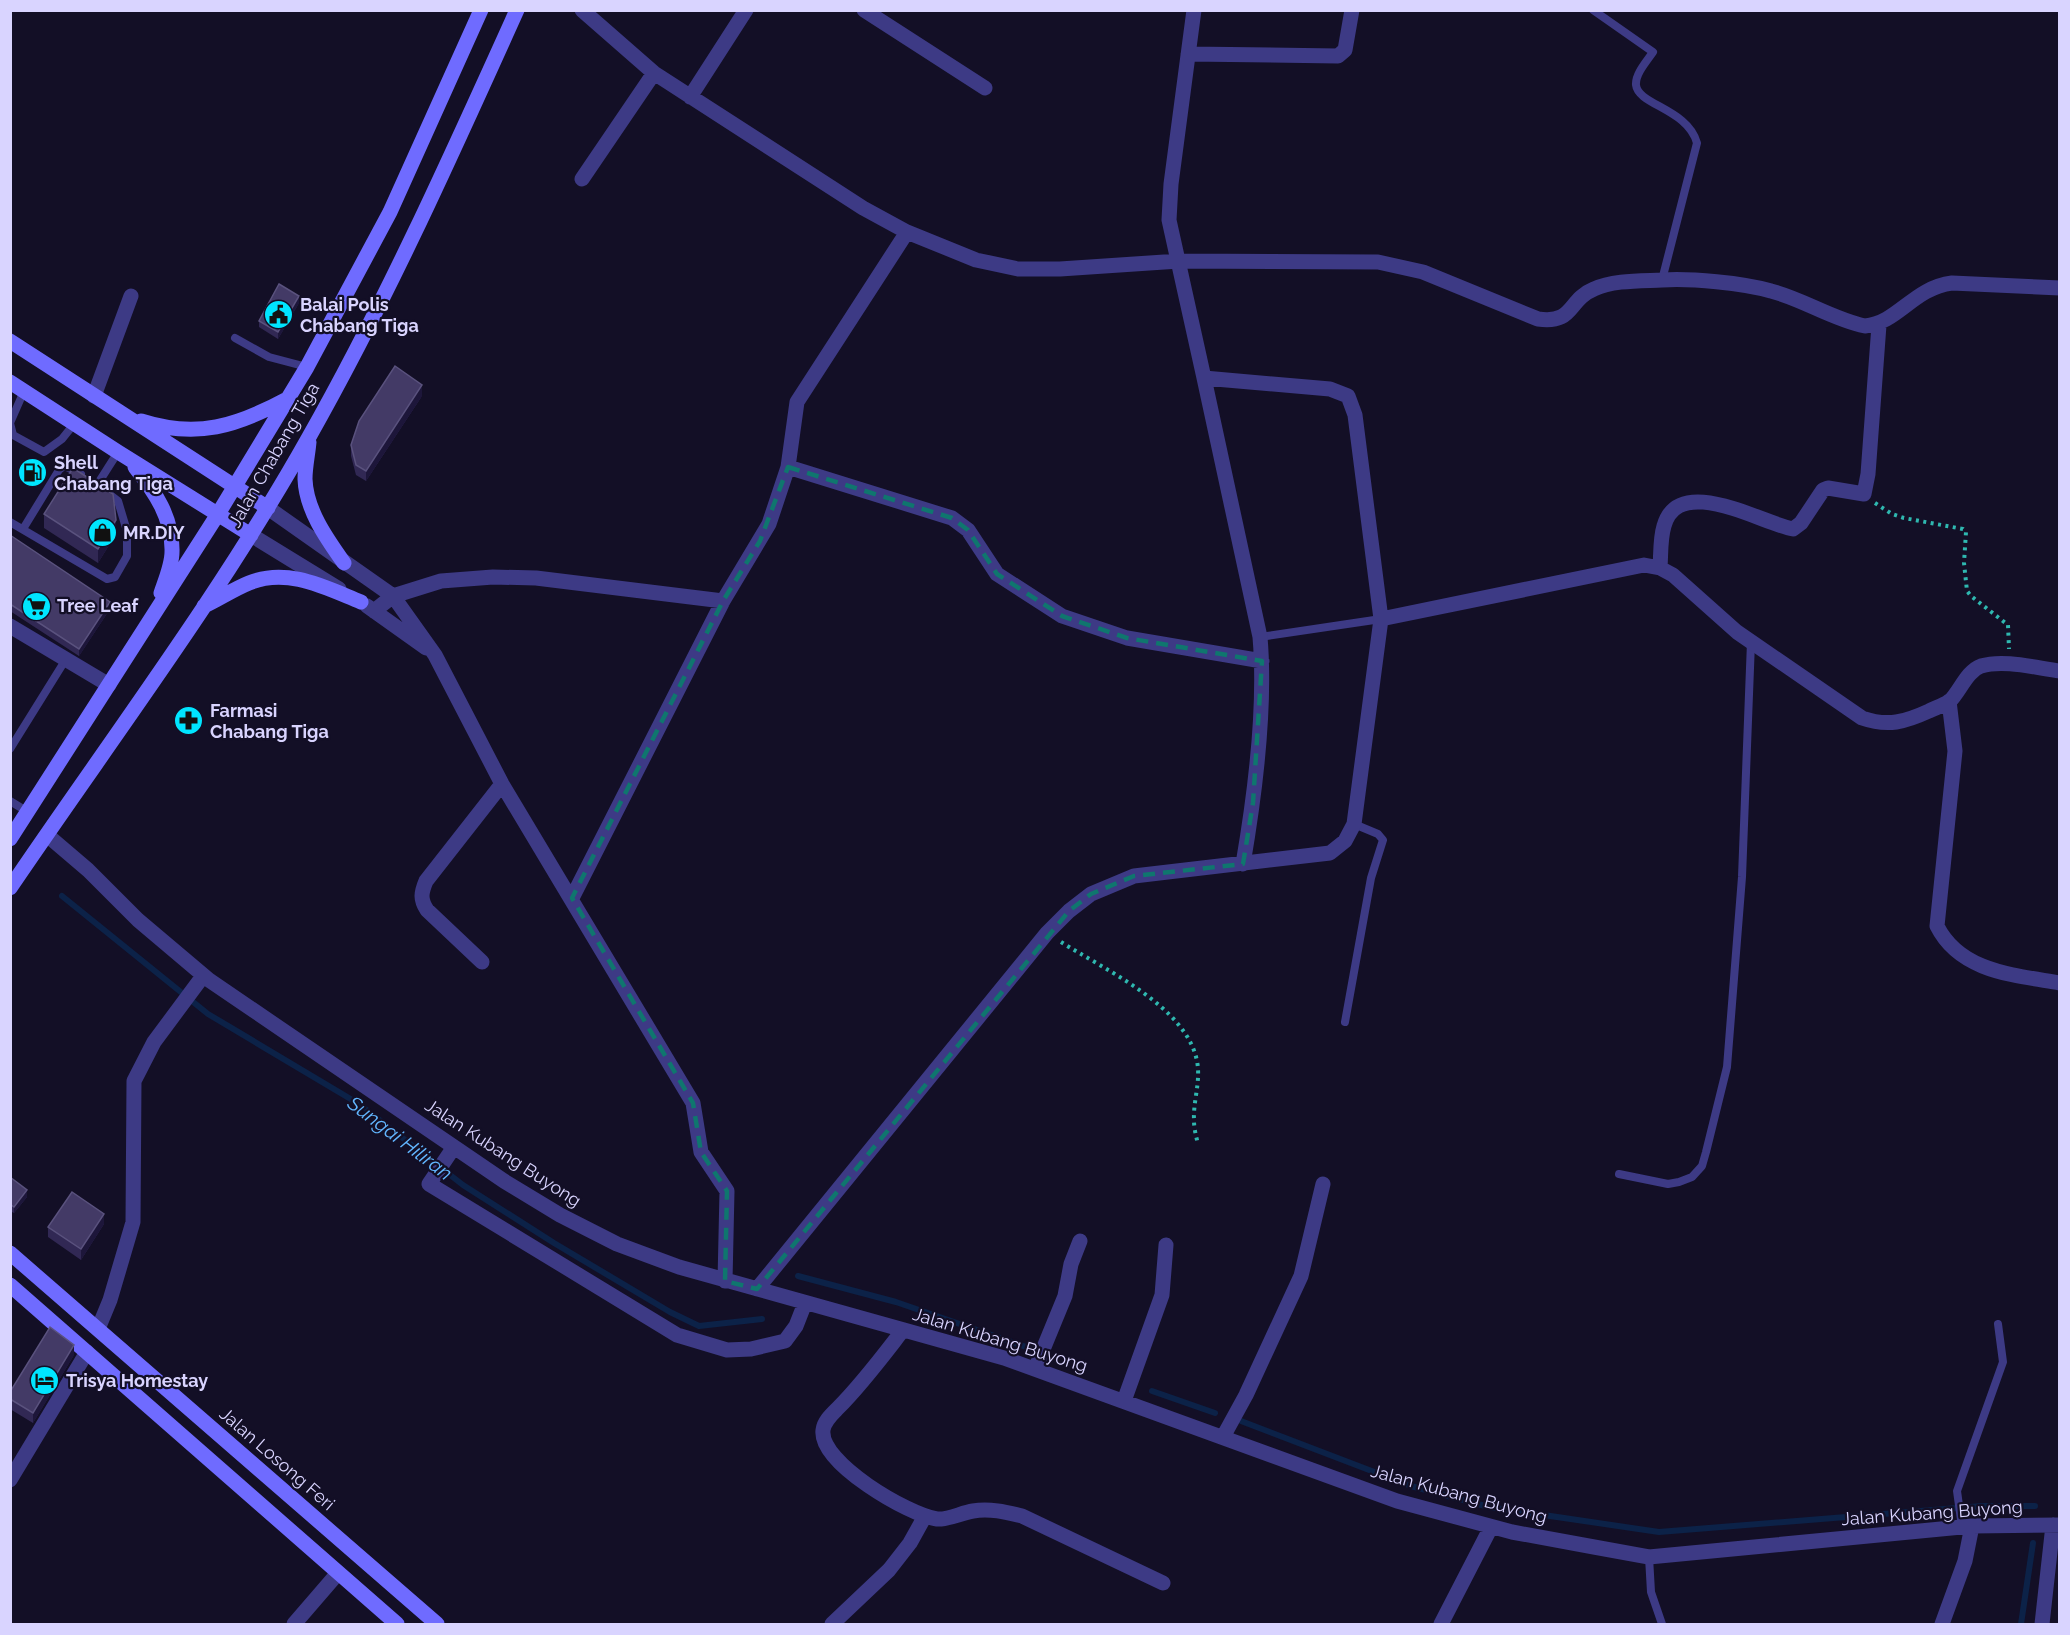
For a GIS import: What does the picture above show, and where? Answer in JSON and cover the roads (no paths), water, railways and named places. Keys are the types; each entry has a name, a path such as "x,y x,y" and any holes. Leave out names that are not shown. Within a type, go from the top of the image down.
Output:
{"main road":[{"name":"Jalan Chabang Tiga","path":"14,834 218,514 307,367 390,212 481,10"},
{"name":"Jalan Chabang Tiga","path":"10,888 251,534 310,436 416,231 518,10"},
{"path":"10,341 268,508"},
{"path":"10,382 122,455 251,534"},
{"path":"121,414 154,425 183,430 212,430 262,412 289,397"},
{"path":"310,436 305,480 311,506 322,531 344,563"},
{"path":"122,455 160,501 169,526 172,553 156,611"},
{"path":"202,607 249,583 270,577 294,578 361,602"},
{"name":"Jalan Losong Feri","path":"10,1253 436,1624"},
{"path":"10,1285 397,1624"}],"street":[{"path":"582,10 654,73 863,208 907,232 976,260 1018,269 1060,269 1179,261 1378,262 1401,265 1445,280 1538,319 1553,321 1566,316 1582,296 1593,289 1606,285 1662,280 1684,280 1769,290 1854,324 1879,325 1922,292 1937,285 1952,283 2060,288"},
{"path":"690,97 746,10"},
{"path":"864,10 985,88"},
{"path":"1194,10 1171,184 1169,220 1260,637 1262,661 1253,803 1243,864"},
{"path":"1188,54 1338,56 1345,50 1352,10"},
{"path":"582,179 654,73"},
{"path":"572,898 723,601 765,533 789,467 797,402 907,232"},
{"path":"94,396 131,296"},
{"path":"1660,568 1664,524 1677,508 1689,502 1706,501 1793,529 1802,523 1822,490 1828,488 1864,494 1868,474 1879,325"},
{"path":"758,1289 1047,933 1069,911 1091,894 1134,876 1330,853 1345,841 1354,825 1381,619 1355,415 1348,396 1330,389 1204,378"},
{"path":"789,467 952,518 968,530 997,574 1062,616 1127,638 1262,661"},
{"path":"268,508 393,596 435,655 502,784 693,1103 701,1152 727,1191 725,1281"},
{"path":"251,534 361,602 435,655"},
{"path":"1381,619 1644,565 1660,568 1672,575 1752,642 1862,718 1879,724 1894,724 1916,717 1949,701 1973,671 1980,666 2009,665 2060,671"},
{"path":"374,611 393,596 441,581 504,577 536,578 723,601"},
{"path":"10,626 109,685"},
{"path":"1949,701 1955,751 1937,926 1944,940 1958,954 1984,968 2060,983"},
{"path":"482,962 427,910 422,902 422,892 426,881 502,784"},
{"name":"Jalan Kubang Buyong","path":"43,841 88,870 138,920 203,975 454,1147 560,1215 618,1244 679,1268 1035,1369 1397,1501 1491,1527 1649,1557 1965,1523 2056,1525"},
{"path":"98,1329 110,1300 133,1222 134,1081 142,1062 203,975"},
{"path":"454,1147 429,1184 677,1335 727,1350 752,1349 785,1341 796,1326 805,1303"},
{"path":"1223,1437 1246,1395 1300,1276 1323,1184"},
{"path":"1035,1369 1065,1296 1080,1241"},
{"path":"1124,1401 1162,1295 1166,1245"},
{"path":"903,1330 861,1386 828,1418 823,1430 825,1443 832,1456 857,1479 925,1516 940,1519 974,1511 998,1510 1022,1516 1162,1583"},
{"path":"10,1480 87,1352"},
{"path":"832,1624 889,1570 910,1543 925,1516"},
{"path":"1942,1624 1965,1561 1965,1523"},
{"path":"2042,1624 2056,1525"},
{"path":"1441,1624 1491,1527"},
{"path":"294,1624 338,1573"}],"lane":[{"path":"1593,10 1653,52 1635,84 1639,94 1687,123 1694,132 1697,143 1662,280"},
{"path":"235,338 269,357 307,367"},
{"path":"24,391 10,423 13,435 44,452 62,439 74,424"},
{"path":"97,485 122,455"},
{"path":"10,522 107,579 115,577 127,556 127,531 118,501 71,468 64,466 59,470 23,529"},
{"path":"1260,637 1381,619"},
{"path":"1619,1174 1668,1184 1685,1180 1692,1177 1702,1166 1709,1141 1728,1055 1742,877 1752,642"},
{"path":"10,749 66,659"},
{"path":"10,801 28,812"},
{"path":"1345,1022 1371,878 1383,847 1383,840 1378,834 1354,825"},
{"path":"1965,1523 1957,1491 2003,1362 1998,1324"},
{"path":"1649,1557 1651,1592 1662,1624"}],"waterway":[{"name":"Sungai Hiliran","path":"62,896 208,1014 359,1104 463,1185 554,1243 670,1312 699,1326 762,1319"},
{"path":"798,1276 896,1302 1032,1349"},
{"path":"1152,1391 1215,1413"},
{"path":"1241,1421 1411,1486 1489,1507 1659,1532 1982,1506 2035,1506"},
{"path":"2021,1624 2033,1543"}],"place":[{"name":"Balai Polis Chabang Tiga","path":"279,315"},
{"name":"Shell Chabang Tiga","path":"33,473"},
{"name":"MR.DIY","path":"102,533"},
{"name":"Tree Leaf","path":"36,606"},
{"name":"Farmasi Chabang Tiga","path":"189,721"},
{"name":"Trisya Homestay","path":"45,1381"}]}
